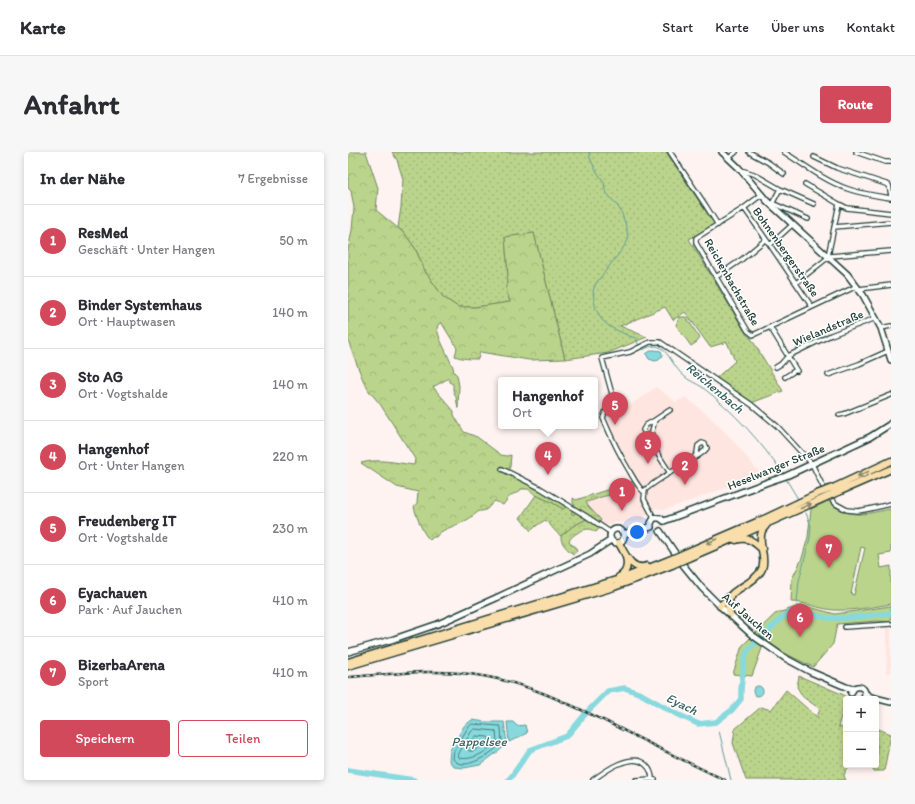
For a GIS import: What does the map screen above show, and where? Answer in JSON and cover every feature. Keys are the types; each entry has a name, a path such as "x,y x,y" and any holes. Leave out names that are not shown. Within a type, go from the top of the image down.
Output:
{"highway":[{"path":"837,490 891,462"},
{"path":"348,666 614,587 642,577 670,562 764,519 891,469"},
{"path":"686,555 723,543 768,524 819,497"},
{"path":"720,606 734,592 750,582 762,570 764,556 760,540 762,532 768,524"},
{"path":"723,543 742,538 748,539 754,542 762,550"},
{"path":"619,543 630,561 639,568 656,563 670,562"},
{"path":"604,584 622,576 626,571 628,563 625,553"},
{"path":"348,662 604,584 662,563"},
{"path":"730,615 728,605 734,592"}],"street":[{"path":"670,152 718,225 761,195"},
{"path":"722,152 740,170 761,195 847,274 858,287 881,328 891,359"},
{"path":"729,158 736,152"},
{"path":"749,152 769,163 784,174"},
{"path":"784,152 826,178 847,188 865,194 891,197 889,185 837,168 814,157"},
{"path":"856,152 885,162 891,162"},
{"path":"740,170 754,174 780,189 814,204"},
{"path":"805,184 848,208 891,213"},
{"path":"772,204 780,189"},
{"path":"772,204 808,219"},
{"path":"828,256 839,204"},
{"name":"Bohnenbergerstraße","path":"744,208 812,307"},
{"path":"834,227 891,222"},
{"path":"770,245 793,224"},
{"name":"Reichenbachstraße","path":"718,225 696,238 696,243 748,331 752,335 770,327"},
{"path":"716,277 741,260 765,240"},
{"path":"796,282 828,256 891,251"},
{"path":"785,377 797,370 770,327 858,287 891,285"},
{"name":"Wielandstraße","path":"776,367 788,356 831,335 876,318"},
{"path":"881,328 891,326"},
{"path":"654,518 644,499 644,492 623,460 603,418 612,394 602,358 630,352 650,342 660,342 752,405 777,426 812,464 830,499 841,507 847,510 858,511 891,504"},
{"path":"828,375 859,364 888,351"},
{"path":"839,415 891,395"},
{"path":"670,410 646,425 643,430 670,473"},
{"path":"650,442 655,420"},
{"name":"Heselwanger Straße","path":"664,521 786,476 870,437 891,423"},
{"path":"644,492 651,485 693,459 706,450 707,448 705,444 702,443 698,446 697,453 693,459"},
{"path":"502,469 540,488 610,532"},
{"path":"651,527 655,531 660,531 664,527 664,521 660,518 654,518"},
{"path":"651,527 651,522 654,518"},
{"path":"624,534 651,527"},
{"path":"610,540 610,532 616,528 621,530 624,534"},
{"name":"Auf Jauchen","path":"660,531 684,566 702,588 752,635 785,658 852,691"},
{"path":"610,540 614,543 619,543 624,538 624,534"},
{"path":"348,652 394,639 448,620 590,554 610,540"},
{"path":"845,627 891,624"},
{"path":"853,696 852,691 857,687 861,687 864,690 864,696"},
{"path":"879,699 891,702"},
{"path":"593,780 618,764 635,760 644,763 647,766 653,779 636,780"}],"shaded area":[{"path":"656,387 676,402 686,397 708,415 730,437 760,473 728,487 664,510 657,508 648,513 643,520 626,523 616,522 604,526 601,523 601,520 585,502 622,492 636,486 639,483 625,461 607,421"},
{"path":"886,624 891,624 891,673 886,673"}],"green space":[{"path":"348,152 366,152 378,188 376,210 405,234 415,248 425,271 443,297 458,307 476,307 510,302 506,288 508,275 505,237 534,233 565,359 529,360 480,352 478,359 458,357 455,356 457,348 441,322 437,329 440,339 454,372 457,375 459,386 458,409 453,384 449,382 449,378 433,387 454,411 454,415 464,432 477,437 501,455 511,455 510,467 508,470 568,506 563,509 536,495 528,489 521,489 518,493 511,495 503,505 495,501 486,509 479,511 466,520 444,530 430,540 422,529 414,507 417,503 418,492 397,487 361,463 381,461 414,465 415,459 380,404 369,391 363,380 348,339 348,250 354,208 351,191 348,188"},
{"path":"392,152 666,152 715,225 689,239 783,391 751,403 715,379 735,361 727,342 710,347 685,312 673,320 665,307 620,326 647,337 608,353 565,359 534,233 505,237 508,275 506,288 510,302 476,307 458,307 443,297 425,271 415,248 405,234 398,228 403,179 397,160"},
{"path":"680,317 686,317 700,338 691,346 676,325"},
{"path":"634,481 637,484 630,490 586,502 601,520 596,524 599,529 596,532 590,529 580,531 570,539 569,541 575,546 577,551 573,554 563,544 561,536 573,526 587,519 576,512 573,515 571,513 574,510 575,505 573,503 573,498 576,500"},
{"path":"536,495 558,506 568,506 574,509 573,514 576,512 587,519 573,526 561,536 545,520 531,531 520,518"},
{"path":"828,501 843,511 850,513 865,514 890,509 891,553 879,555 881,568 891,566 891,604 841,610 791,602 792,579 802,558 808,537 811,509","holes":["861,547 865,548 854,595 851,594"]},
{"path":"802,605 835,614 891,606 891,622 877,621 837,624 833,644 813,667 780,651 765,640 752,676 733,674 742,646 775,614"},
{"path":"799,676 844,695 843,710 838,727 843,728 843,768 848,768 844,776 846,780 746,780 733,743 735,729 761,707 771,710 786,690 817,717 820,709 803,697 797,687"},
{"path":"879,729 891,734 884,771 873,771 874,768 879,768"}],"water":[{"path":"652,350 661,351 663,356 659,358 659,360 655,361 649,359 646,354"},
{"path":"756,686 760,686 762,687 762,695 756,696 753,693 753,689"},
{"name":"Pappelsee","path":"472,720 504,722 507,744 480,765 464,768 454,767 449,761 450,750 464,726"},
{"path":"507,722 513,722 517,726 525,725 527,733 509,742"}],"waterway":[{"name":"Reichenbach","path":"589,152 595,169 604,182 605,191 622,214 627,229 628,240 596,283 593,291 596,309 602,320 610,327 636,338 640,346"},
{"name":"Reichenbach","path":"642,348 643,350 656,346 664,350 681,373 702,387 736,417 766,451 783,475"},
{"path":"526,479 533,482"},
{"name":"Reichenbach","path":"786,479 798,499"},
{"name":"Reichenbach","path":"797,603 799,581 810,538 811,526 806,513"},
{"name":"Reichenbach","path":"797,605 797,611"},
{"name":"Eyach","path":"508,780 530,750 567,736 587,712 608,691 625,688 641,694 698,724 716,722 732,710 741,699 744,662 747,651 785,615 791,612 801,611 822,617 839,618 891,613"},
{"path":"719,731 731,780"},
{"name":"Eyach","path":"348,770 414,780"}],"railway":[{"path":"349,677 416,672 450,672 483,676 515,683 575,707 725,780"}],"place":[{"name":"Freudenberg IT","path":"615,425"},
{"name":"Sto AG","path":"648,464"},
{"name":"Hangenhof","path":"548,475"},
{"name":"Binder Systemhaus","path":"685,485"},
{"name":"ResMed","path":"622,511"},
{"name":"BizerbaArena","path":"829,568"},
{"name":"Eyachauen","path":"800,637"}]}
